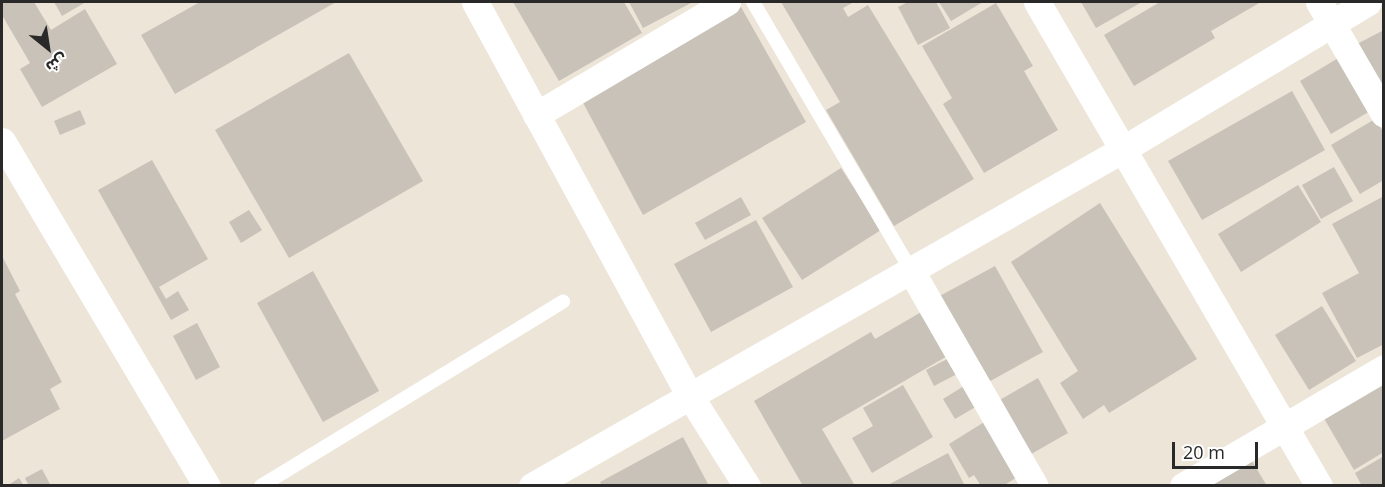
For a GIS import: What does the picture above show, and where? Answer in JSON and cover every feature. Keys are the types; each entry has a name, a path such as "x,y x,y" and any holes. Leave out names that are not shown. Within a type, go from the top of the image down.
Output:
{"street":[{"path":"475,2 690,396 747,486"},
{"path":"536,115 727,2"},
{"path":"1037,2 1120,151 1319,486"},
{"path":"532,486 910,268 1120,151 1326,12 1368,2"},
{"path":"1326,12 1383,114"},
{"path":"2,141 207,486"},
{"path":"910,268 1035,486"},
{"path":"1183,486 1286,428 1383,368"}],"lane":[{"path":"753,2 910,268"},
{"path":"261,486 562,302"}],"building":[{"path":"2,2 34,2 51,30 85,9 117,64 42,107 20,69 30,63 2,15"},
{"path":"54,2 86,2 62,16"},
{"path":"200,2 336,2 175,94 141,35"},
{"path":"513,2 624,2 642,33 559,81"},
{"path":"629,2 693,2 643,28"},
{"path":"781,2 854,2 843,8 848,17 868,5 974,179 894,226 826,110 840,102"},
{"path":"908,2 936,2 950,28 918,45 898,7"},
{"path":"939,2 983,2 951,21"},
{"path":"1081,2 1142,2 1096,28"},
{"path":"1160,2 1261,2 1211,31 1215,38 1134,86 1104,35"},
{"path":"996,3 1033,66 1024,71 1058,130 984,173 943,104 952,98 922,46"},
{"path":"741,7 806,122 643,215 581,99"},
{"path":"1384,30 1384,96 1355,45"},
{"path":"349,53 423,181 289,258 215,130"},
{"path":"1340,57 1372,110 1331,134 1300,81"},
{"path":"1292,91 1325,150 1202,220 1168,161"},
{"path":"80,110 86,124 60,135 54,121"},
{"path":"1375,119 1384,133 1384,180 1360,194 1331,145"},
{"path":"152,160 208,259 159,287 166,299 178,291 189,310 171,320 98,190"},
{"path":"1334,167 1353,201 1321,219 1302,185"},
{"path":"841,168 881,230 802,280 762,218"},
{"path":"1298,185 1321,222 1241,272 1218,234"},
{"path":"1384,196 1384,344 1357,358 1322,293 1359,273 1332,224"},
{"path":"741,197 751,215 705,240 695,223"},
{"path":"1100,203 1197,359 1109,413 1104,405 1083,419 1060,383 1078,371 1011,262"},
{"path":"249,210 262,230 241,243 229,222"},
{"path":"756,220 793,287 711,332 674,264"},
{"path":"2,256 20,291 15,294 62,382 50,389 60,409 2,441"},
{"path":"995,266 1043,352 983,385 936,298"},
{"path":"313,271 379,391 323,422 257,303"},
{"path":"1322,306 1356,361 1309,390 1275,335"},
{"path":"923,311 949,355 822,429 854,484 803,486 754,401 871,332 875,339"},
{"path":"197,323 220,367 196,380 173,336"},
{"path":"951,357 959,373 934,386 926,370"},
{"path":"1384,371 1384,452 1354,470 1318,408"},
{"path":"1038,378 1068,433 1026,457 996,402"},
{"path":"972,381 984,402 955,419 943,399"},
{"path":"903,385 933,437 872,473 852,438 873,426 863,408"},
{"path":"989,419 1022,474 1003,486 981,486 974,475 969,478 949,444"},
{"path":"683,437 709,486 602,486 600,482"},
{"path":"1246,451 1267,486 1188,486"},
{"path":"948,453 965,486 886,486"},
{"path":"1384,456 1384,486 1362,486 1355,473"},
{"path":"42,469 51,486 29,486 25,478"},
{"path":"19,478 24,486 7,486"}]}
